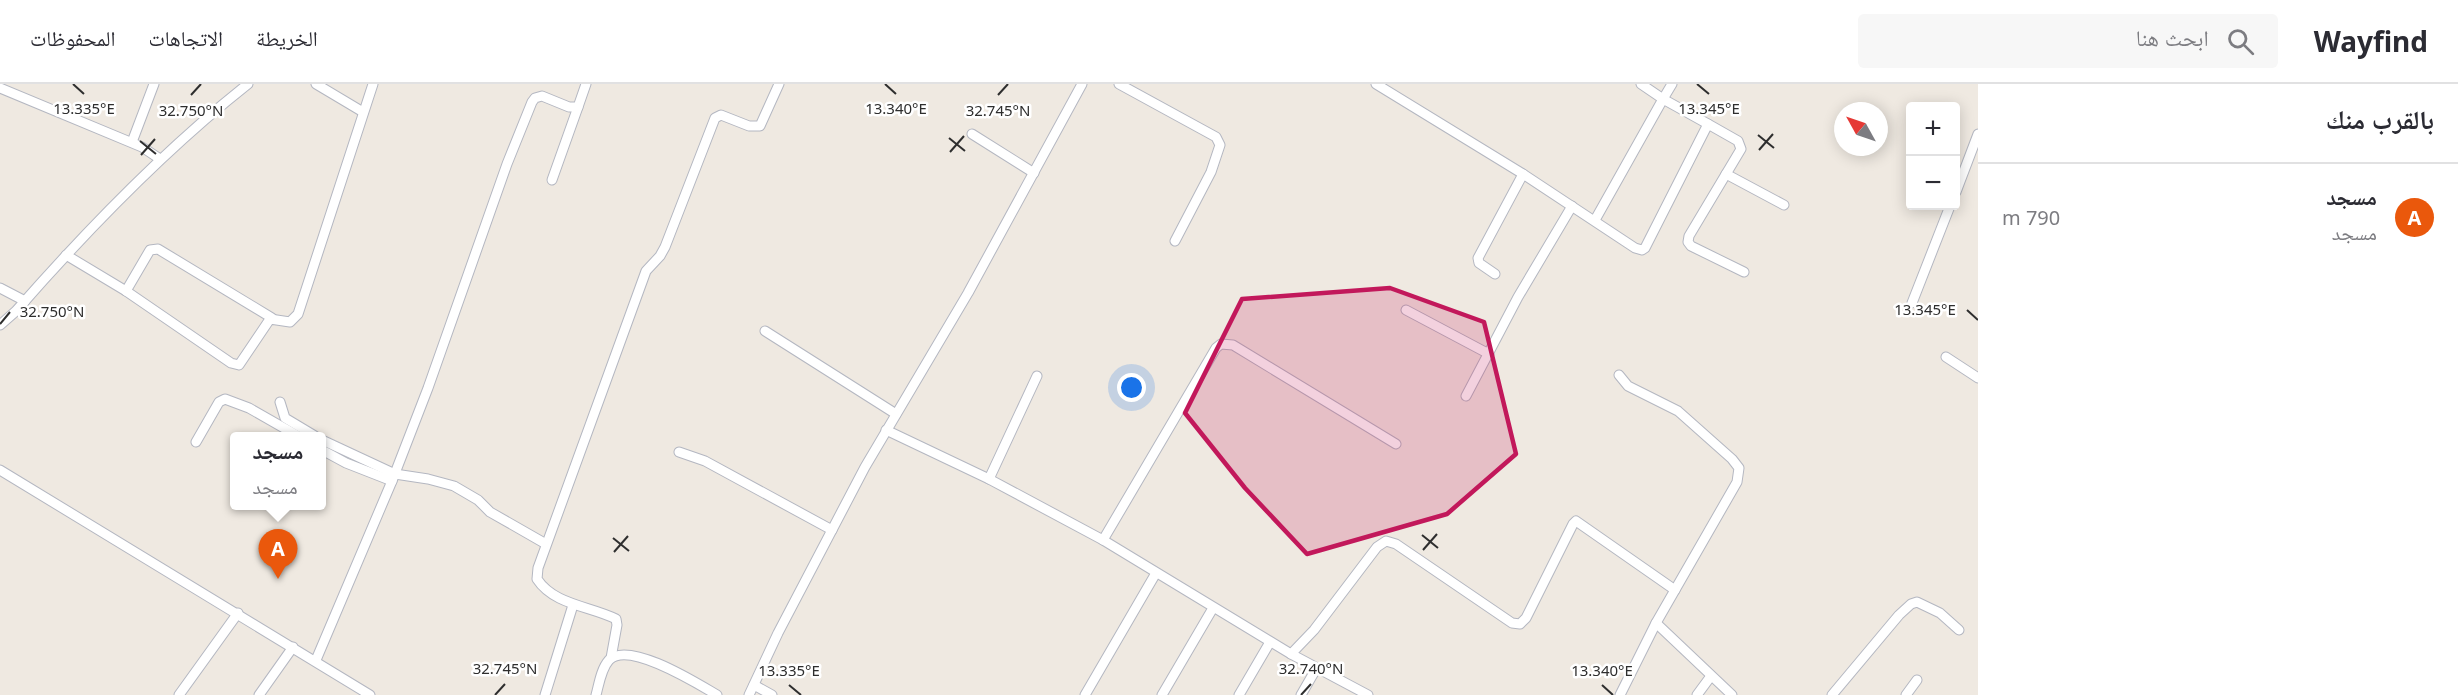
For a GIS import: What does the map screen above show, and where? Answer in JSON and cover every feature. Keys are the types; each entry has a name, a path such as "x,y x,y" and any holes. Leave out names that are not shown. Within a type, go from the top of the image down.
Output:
{"street":[{"path":"132,142 154,84"},
{"path":"0,325 160,159 248,84"},
{"path":"316,84 363,112"},
{"path":"126,291 145,256 150,250 158,249 272,318 290,322 298,314 373,84"},
{"path":"552,180 586,84"},
{"path":"596,695 601,676 611,658 616,620 573,605 548,591 537,579 536,573 646,271 665,247 715,118 721,115 749,126 760,126 779,84"},
{"path":"749,695 778,633 886,430 968,293 1082,84"},
{"path":"1119,84 1216,137 1220,145 1211,172 1175,241"},
{"path":"1376,84 1595,220 1635,248 1645,248 1708,124"},
{"path":"1641,84 1741,145 1689,236 1688,242 1691,246 1744,272"},
{"path":"1595,220 1672,84"},
{"path":"0,88 132,142 160,159"},
{"path":"316,660 394,478 507,164 532,102 535,98 542,96 569,107 578,107"},
{"path":"972,134 1034,172"},
{"path":"1960,181 1978,134"},
{"path":"1495,274 1479,262 1478,258 1522,174"},
{"path":"1726,174 1784,205"},
{"path":"1466,396 1518,297 1572,206"},
{"path":"1912,303 1948,210"},
{"path":"66,255 126,291 236,365 246,358 272,318"},
{"path":"0,288 25,301"},
{"path":"1406,310 1489,354"},
{"path":"765,331 896,414"},
{"path":"1103,540 1216,348 1221,344 1233,345 1396,444"},
{"path":"1946,357 1978,378"},
{"path":"1619,375 1628,386 1678,411 1737,463 1739,468 1737,482 1656,623 1620,695"},
{"path":"989,479 1037,376"},
{"path":"196,442 219,402 225,399 249,408 291,432"},
{"path":"280,402 285,418 308,432"},
{"path":"886,430 989,479 1103,540 1316,669 1368,695"},
{"path":"326,443 394,478"},
{"path":"326,453 346,464 394,478 428,479 454,486 478,500 490,512 546,544"},
{"path":"679,453 705,461 832,530"},
{"path":"0,470 316,660 370,695"},
{"path":"1291,654 1314,630 1377,547 1386,541 1396,543 1512,623 1520,624 1526,618 1576,521 1675,590"},
{"path":"1085,695 1156,573"},
{"path":"1832,695 1899,615 1911,604 1917,602 1940,613 1959,630"},
{"path":"545,695 573,605"},
{"path":"1162,695 1213,608"},
{"path":"179,695 238,613"},
{"path":"1656,623 1732,695"},
{"path":"1239,695 1270,642"},
{"path":"259,695 293,647"},
{"path":"611,658 618,655 630,656 652,662 686,676 717,695"},
{"path":"1301,695 1316,669"},
{"path":"1697,695 1711,676"},
{"path":"1906,695 1917,680"},
{"path":"754,685 772,695"}],"highlighted area":[{"path":"1390,288 1484,322 1516,454 1447,514 1307,554 1245,488 1185,413 1242,299"}],"place":[{"name":"مسجد","path":"278,579"}]}
